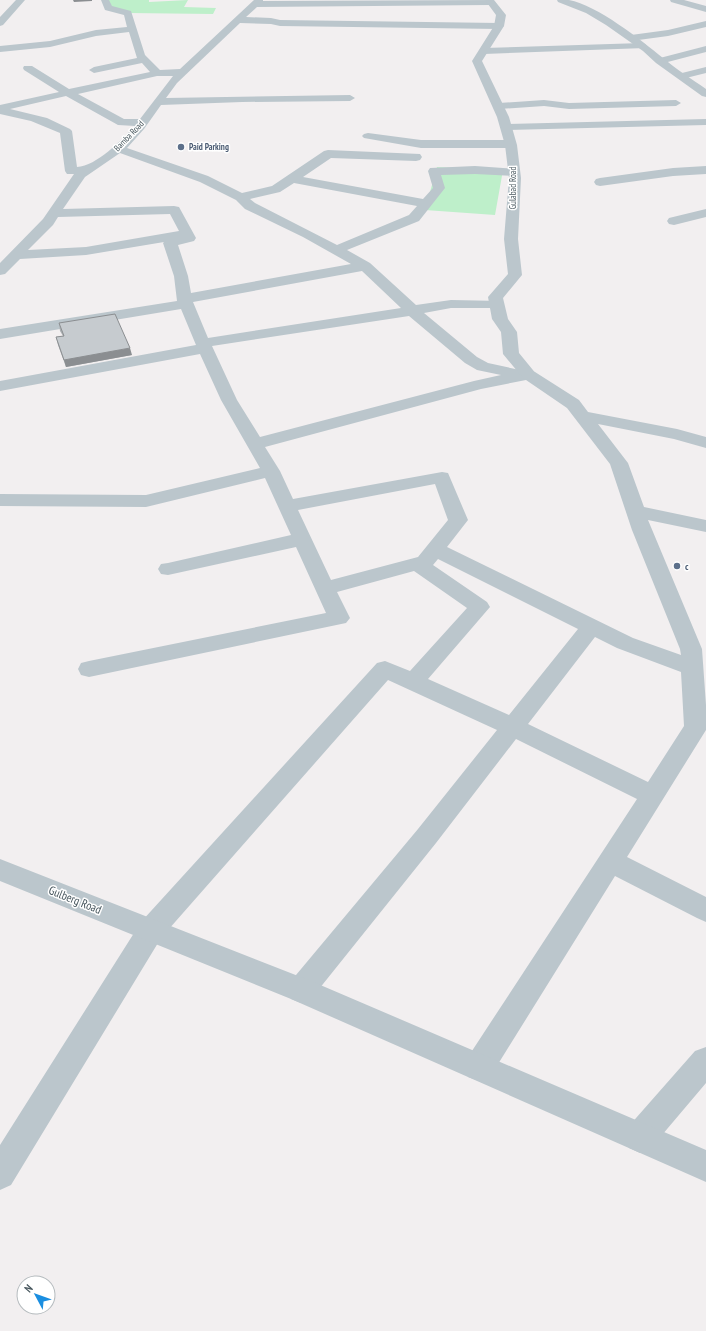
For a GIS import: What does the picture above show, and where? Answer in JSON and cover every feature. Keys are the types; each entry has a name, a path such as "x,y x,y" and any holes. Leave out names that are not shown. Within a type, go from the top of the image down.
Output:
{"street":[{"path":"0,23 21,0"},
{"path":"105,0 108,8 128,13 140,56 157,73"},
{"path":"561,0 589,11 631,38 706,94"},
{"path":"674,0 706,9"},
{"path":"238,20 271,21 280,23 499,26 501,15 490,1 353,4 257,2"},
{"name":"Bamba Road","path":"0,271 48,222 81,174 119,149 144,122 173,81 257,2"},
{"path":"631,38 668,33 706,24"},
{"name":"Gulabad Road","path":"497,304 495,297 515,275 511,238 514,172 506,127 499,106 477,60 499,26"},
{"path":"0,49 50,44 96,33 132,29"},
{"path":"484,51 642,46"},
{"path":"660,61 706,49"},
{"path":"94,70 144,60"},
{"path":"28,68 122,124 144,122"},
{"path":"682,76 706,70"},
{"path":"0,109 157,73 183,72"},
{"path":"158,102 242,99 350,98"},
{"path":"499,106 544,103 569,106 676,103"},
{"path":"0,109 34,117 56,125 66,131 71,171 86,170"},
{"path":"506,127 706,122"},
{"path":"368,136 421,144 510,144"},
{"path":"119,149 204,179 241,197 250,206 365,266 435,331 483,368 529,375"},
{"path":"241,197 276,189 328,154 416,157"},
{"path":"336,250 414,218 439,188 434,171 475,170 514,172"},
{"path":"600,182 673,172 706,170"},
{"path":"292,179 426,204"},
{"path":"54,213 174,210 189,238 170,243 181,276 185,301 229,400 271,471 339,618 89,669"},
{"path":"674,221 706,213"},
{"path":"15,255 86,251 186,233"},
{"path":"0,334 185,301 365,266"},
{"path":"0,386 204,346 451,304 497,304 500,319 509,332 511,354 529,375 573,404 619,463 635,511 691,649 692,668 701,733 653,796 479,1067"},
{"path":"255,444 480,384 529,375"},
{"path":"583,416 677,434 706,443"},
{"path":"0,500 146,501 271,471"},
{"path":"287,506 442,477 458,520 425,562 325,588"},
{"path":"635,511 706,526"},
{"path":"168,569 303,539"},
{"path":"436,549 625,643 692,668"},
{"path":"413,682 480,607 417,564"},
{"path":"301,990 427,836 592,626"},
{"path":"0,1174 151,930 385,669 513,727 653,796"},
{"path":"611,861 706,910"},
{"name":"Gulberg Road","path":"0,870 301,990 706,1166"},
{"path":"640,1137 706,1061"}],"green space":[{"path":"106,0 149,0 149,2 188,0 184,7 216,8 213,14 128,13 108,8"},
{"path":"437,167 503,170 495,215 425,210"}],"building":[{"path":"115,314 130,348 64,360 56,337 64,336 59,323"}],"place":[{"name":"Paid Parking","path":"181,147"},
{"name":"c","path":"677,566"}]}
